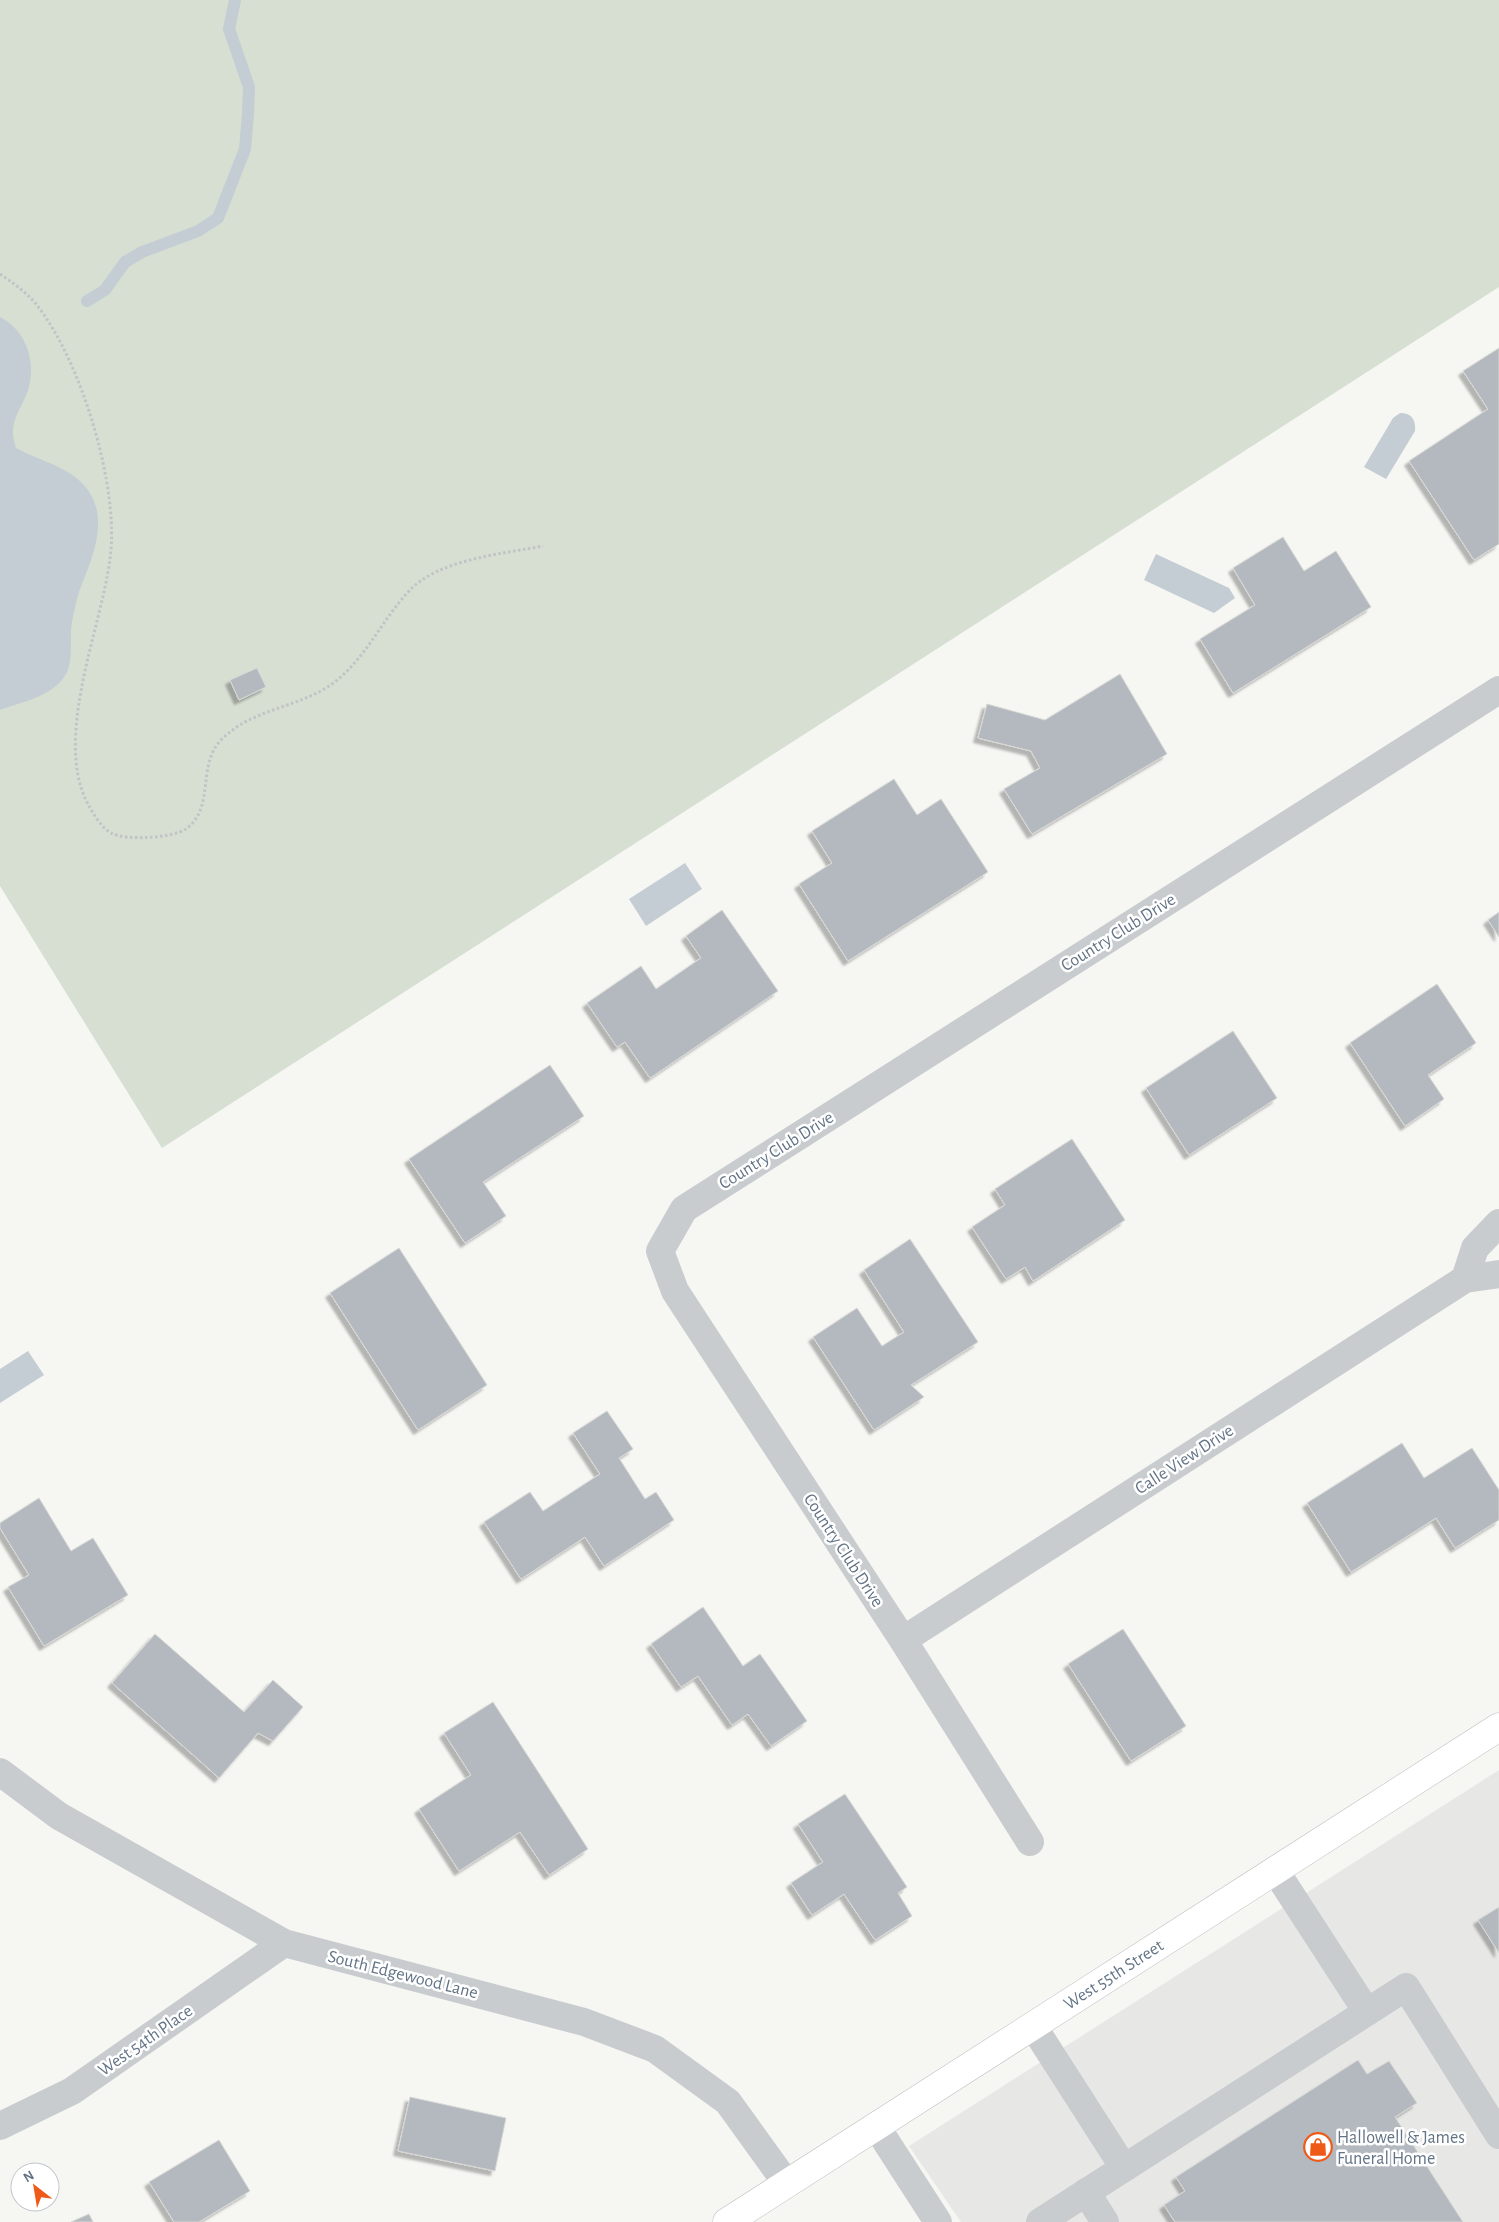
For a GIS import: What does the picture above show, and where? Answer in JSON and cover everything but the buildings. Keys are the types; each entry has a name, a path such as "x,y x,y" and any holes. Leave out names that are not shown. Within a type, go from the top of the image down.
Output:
{"main road":[{"name":"West 55th Street","path":"727,2222 1499,1727"}],"street":[{"name":"Country Club Drive","path":"1030,1842 903,1640 674,1291 660,1251 684,1209 1499,690"},
{"path":"1465,1279 1475,1248 1499,1223"},
{"name":"Calle View Drive","path":"903,1640 1465,1279 1499,1274"},
{"name":"South Edgewood Lane","path":"0,1772 59,1816 284,1943 584,2022 655,2049 728,2102 787,2184"},
{"path":"1275,1870 1367,2012"},
{"name":"West 54th Place","path":"0,2126 72,2091 284,1943"},
{"path":"1040,2222 1406,1987 1499,2135"},
{"path":"1033,2026 1124,2168"},
{"path":"876,2126 938,2222"},
{"path":"1086,2192 1105,2222"}],"path":[{"path":"0,274 18,286 36,304 55,335 82,387 110,495 113,530 110,562 78,709 75,747 78,779 87,803 97,819 112,834 130,837 166,836 184,830 194,821 203,805 210,757 220,741 235,728 258,714 317,692 335,681 362,656 391,614 412,588 425,579 460,563 543,546"}],"shaded area":[{"path":"0,0 1499,0 1499,287 162,1148 0,886"},
{"path":"0,317 17,330 23,338 30,358 31,369 28,390 14,424 13,431 16,448 55,465 81,482 88,490 94,502 98,515 98,528 93,554 75,607 71,628 71,655 66,674 61,682 46,693 0,710"},
{"path":"1400,413 1408,414 1412,418 1415,424 1415,431 1386,479 1364,467 1393,418"},
{"path":"1156,554 1229,588 1235,598 1214,613 1144,580"},
{"path":"685,863 702,889 646,926 629,899"},
{"path":"28,1351 44,1375 0,1403 0,1369"},
{"path":"1499,1770 1499,2222 961,2222 909,2146"}],"waterway":[{"path":"87,301 105,290 125,262 142,252 198,231 218,218 245,149 248,114 249,87 229,29 235,0"}],"place":[{"name":"Hallowell & James Funeral Home","path":"1318,2147"}]}
